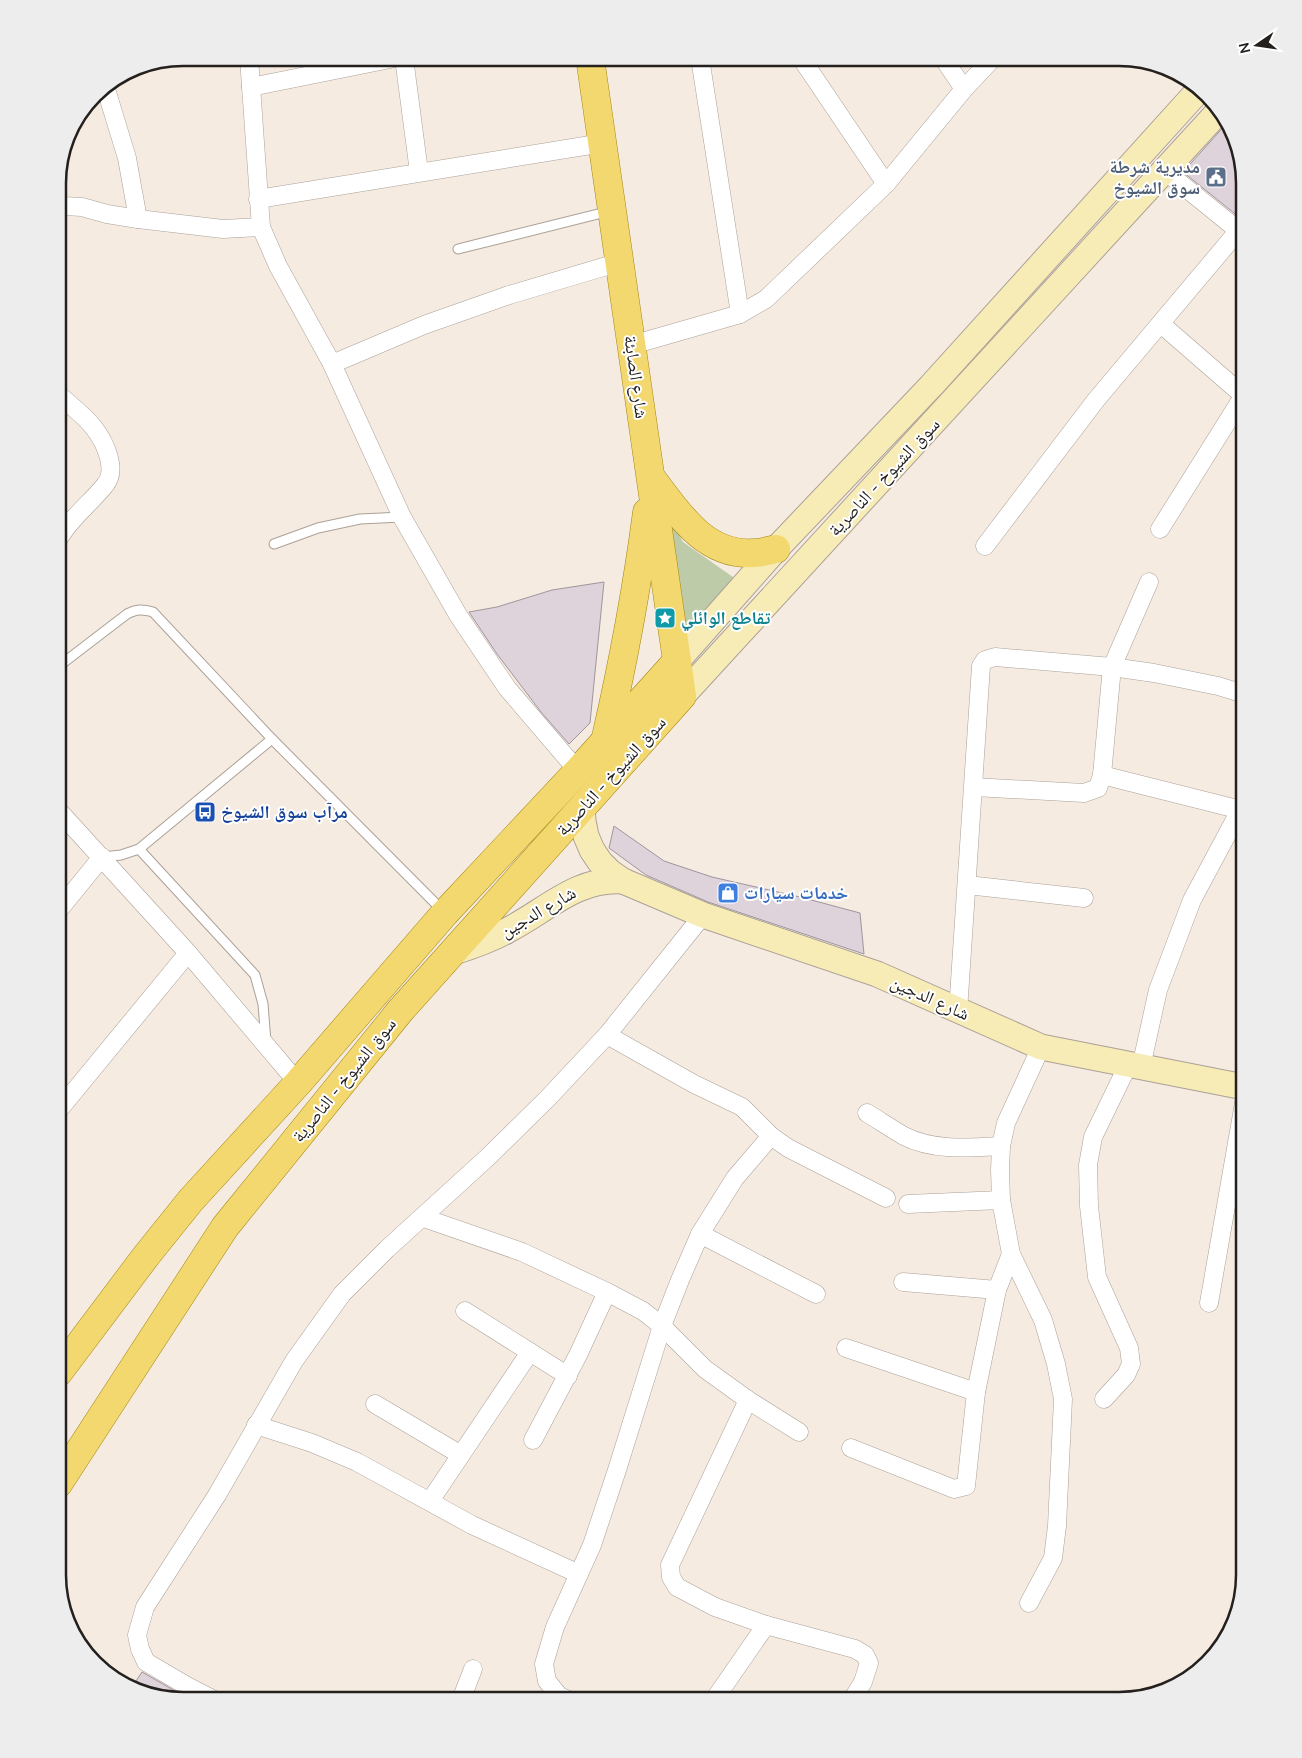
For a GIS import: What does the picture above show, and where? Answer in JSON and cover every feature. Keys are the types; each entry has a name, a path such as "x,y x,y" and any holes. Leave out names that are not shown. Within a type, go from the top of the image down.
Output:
{"main road":[{"name":"شارع الصابئة","path":"591,66 682,696"},
{"name":"سوق الشيوخ - الناصرية","path":"66,1361 140,1263 191,1200 298,1083 445,913 605,741 776,549 938,378 1195,94"},
{"name":"سوق الشيوخ - الناصرية","path":"66,1472 225,1228 400,1011 682,696 1214,116"},
{"path":"651,478 686,523 705,540 727,550 752,554 776,549"},
{"path":"605,741 633,610 651,478"},
{"name":"شارع الدجين","path":"582,807 584,829 592,850 600,862 623,881 703,915 877,974 1041,1047 1236,1085"},
{"name":"شارع الدجين","path":"454,952 481,943 507,931 585,885 603,881 623,881"},
{"path":"191,1200 225,1228"}],"street":[{"path":"250,66 261,227 278,266 332,364 402,517 458,615 507,688 578,770"},
{"path":"251,86 353,66"},
{"path":"405,66 419,172"},
{"path":"704,67 740,314"},
{"path":"807,67 886,184"},
{"path":"949,67 964,89"},
{"path":"632,345 740,314 766,299 886,184 964,89 985,67"},
{"path":"108,94 127,158 138,219"},
{"path":"258,199 603,144"},
{"path":"1165,171 1236,228"},
{"path":"67,206 82,207 107,214 138,219 223,229 261,227"},
{"path":"985,546 1096,400 1236,240"},
{"path":"332,364 424,325 500,298 620,262"},
{"path":"1161,324 1236,388"},
{"path":"67,402 95,429 109,456 112,468 107,483 67,525"},
{"path":"1160,529 1236,408"},
{"path":"974,787 1084,793 1098,788 1102,775 1112,667 1149,582"},
{"path":"958,1011 981,666 985,660 995,656 1112,667 1186,679 1236,692"},
{"path":"1102,775 1236,805"},
{"path":"67,819 188,953 298,1083"},
{"path":"1104,1399 1126,1375 1131,1364 1129,1348 1097,1278 1089,1206 1088,1165 1093,1137 1134,1066 1158,990 1192,900 1236,834"},
{"path":"66,900 102,857"},
{"path":"967,885 1084,898"},
{"path":"197,1691 146,1662 140,1649 138,1635 145,1607 217,1495 294,1361 342,1294 387,1249 424,1218 541,1104 607,1035 703,915"},
{"path":"66,1101 188,953"},
{"path":"607,1035 694,1084 742,1107 771,1136 788,1148 886,1198"},
{"path":"1029,1603 1053,1558 1057,1526 1063,1399 1056,1364 1043,1320 1011,1254 1001,1200 1001,1146 1006,1123 1041,1047"},
{"path":"867,1113 906,1137 936,1146 970,1148 1001,1146"},
{"path":"555,1691 547,1681 544,1664 555,1627 592,1545 662,1326 700,1234 735,1178 771,1136"},
{"path":"1209,1303 1236,1149"},
{"path":"908,1204 1001,1200"},
{"path":"424,1218 522,1252 643,1311 662,1326 705,1368 748,1400 799,1432"},
{"path":"700,1234 816,1294"},
{"path":"850,1448 954,1488 966,1486 976,1392 997,1290 1011,1254"},
{"path":"902,1282 997,1290"},
{"path":"533,1440 568,1376 607,1292"},
{"path":"465,1311 568,1376"},
{"path":"846,1348 976,1392"},
{"path":"430,1501 530,1352"},
{"path":"748,1400 670,1565 670,1578 677,1587 715,1607 766,1625 855,1649 864,1655 869,1663 863,1682 857,1692"},
{"path":"375,1404 461,1455"},
{"path":"256,1426 312,1444 357,1462 472,1525 579,1574"},
{"path":"720,1692 766,1625"},
{"path":"464,1691 473,1669"}],"lane":[{"path":"458,249 612,211"},
{"path":"274,544 318,528 360,519 402,517"},
{"path":"67,660 127,614 136,609 153,612 272,739 445,913"},
{"path":"102,857 122,855 139,849 272,739"},
{"path":"139,849 255,975 264,1004 266,1045"}],"green space":[{"path":"670,524 674,525 683,542 740,582 685,634"}],"building":[{"name":"مديرية شرطة سوق الشيوخ","path":"1222,129 1232,153 1235,168 1236,215 1183,172"},
{"path":"604,582 590,723 569,744 541,712 497,654 469,612 497,607 552,590"},
{"name":"خدمات سيارات","path":"614,826 664,861 712,877 860,913 864,954 708,902 646,875 609,848"},
{"path":"142,1672 175,1691 160,1690 135,1682"}],"place":[{"name":"مديرية شرطة سوق الشيوخ","path":"1216,177"},
{"name":"تقاطع الوائلي","path":"665,618"},
{"name":"مرآب سوق الشيوخ","path":"205,812"},
{"name":"خدمات سيارات","path":"728,893"}]}
